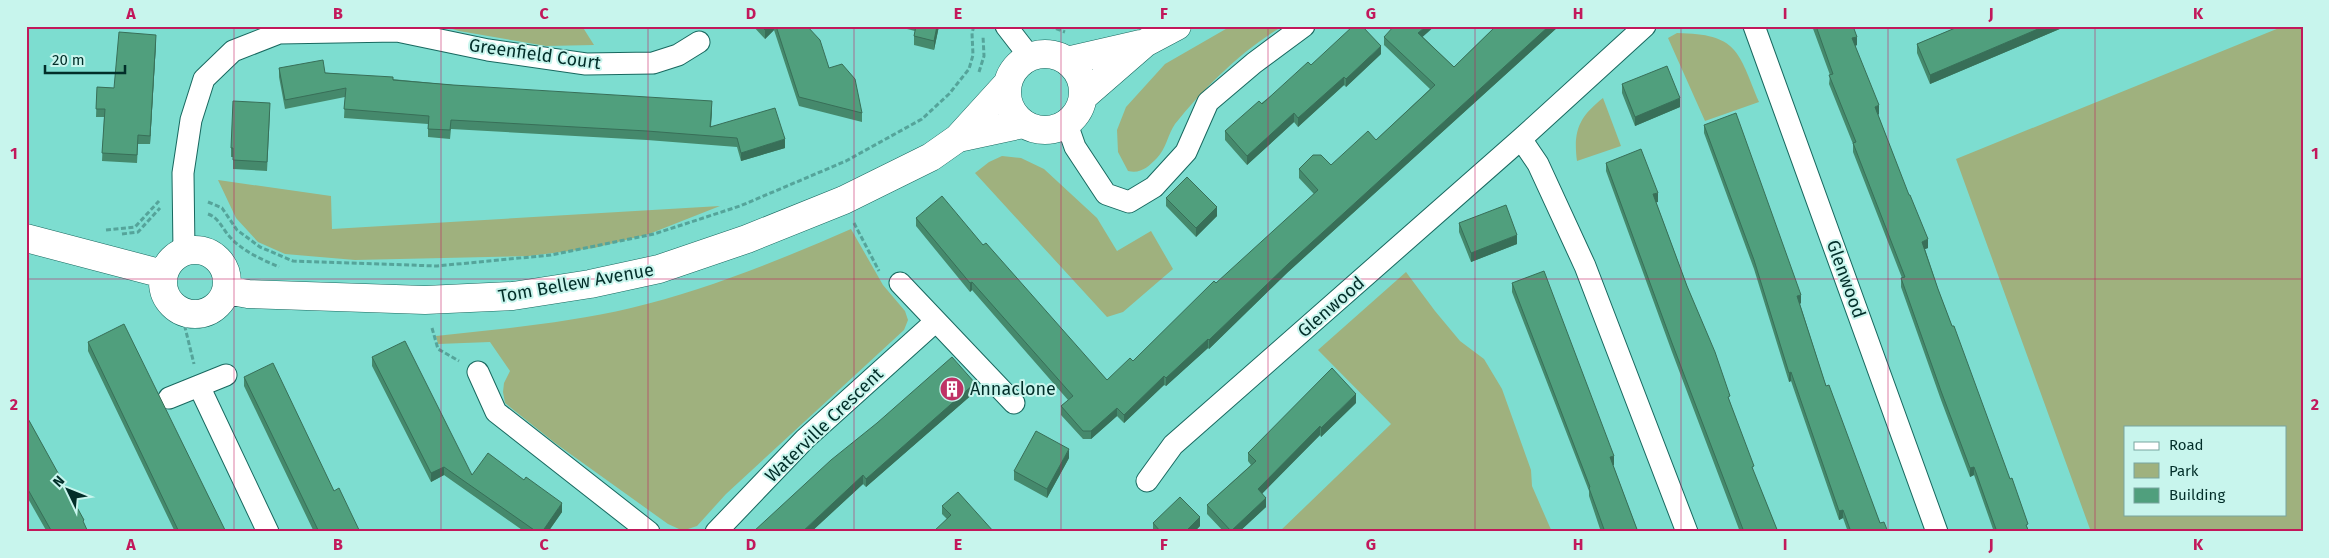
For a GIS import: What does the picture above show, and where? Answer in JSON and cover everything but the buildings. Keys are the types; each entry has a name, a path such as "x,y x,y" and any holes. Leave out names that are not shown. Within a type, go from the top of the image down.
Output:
{"street":[{"path":"1006,26 1030,57"},
{"path":"1084,96 1079,74 1067,61 1053,54 1041,54 1030,57 1020,63 1008,83 1007,95 1010,106 1015,116 1023,124 1045,131 1056,129 1067,124 1075,117 1084,96 1145,43 1177,26"},
{"path":"1067,124 1075,147 1106,194 1129,202 1154,187 1186,152 1208,102 1254,63 1304,26"},
{"name":"Glenwood","path":"1147,481 1173,445 1522,139 1645,26"},
{"name":"Glenwood","path":"1754,26 1937,532"},
{"name":"Greenfield Court","path":"184,252 183,172 191,120 204,79 233,51 280,33 397,29 488,50 586,64 653,63 678,55 699,42"},
{"path":"1067,61 1145,43"},
{"name":"Tom Bellew Avenue","path":"226,290 248,294 424,300 513,296 590,284 659,269 746,239 844,200 931,157 958,138 1008,83"},
{"name":"Tom Bellew Avenue","path":"958,138 1023,124"},
{"path":"1522,139 1538,164 1585,266 1687,532"},
{"path":"26,238 163,274"},
{"path":"203,251 212,255 225,271 226,290 216,306 208,311 199,314 181,311 172,305 165,296 162,285 163,274 175,257 184,252 203,251"},
{"path":"900,283 1014,403"},
{"name":"Waterville Crescent","path":"716,532 805,439 936,321"},
{"path":"478,372 496,412 649,532"},
{"path":"169,398 226,375"},
{"path":"199,386 268,532"}],"path":[{"path":"104,236 138,232 165,202 184,200 194,196 222,208 237,230 260,247 293,261 438,266 551,255 654,234 740,206 846,161 922,119 949,94 969,69 973,55 972,33 974,26"},
{"path":"979,74 984,56 982,35"},
{"path":"104,230 135,227 161,198 184,200 190,206 215,216 230,237 255,257 282,268"},
{"path":"844,200 857,230 883,278 900,283"},
{"path":"424,300 438,349 478,372"},
{"path":"181,311 199,386"}],"green space":[{"path":"443,26 582,26 594,45 546,46 459,31"},
{"path":"1231,26 1283,26 1253,46 1199,96 1175,124 1163,150 1154,161 1141,171 1128,171 1118,152 1117,130 1126,107 1165,64"},
{"path":"2284,26 2303,26 2303,532 2091,532 1956,159"},
{"path":"1677,33 1713,37 1733,49 1746,70 1759,102 1705,121 1668,38"},
{"path":"1603,98 1621,146 1577,161 1576,141 1580,125 1588,112"},
{"path":"1002,156 1021,158 1044,169 1097,218 1117,251 1151,231 1173,269 1123,312 1107,317 975,173 989,162"},
{"path":"218,180 331,196 332,229 720,206 649,234 594,248 529,256 355,260 285,254 258,242 236,218"},
{"path":"851,229 883,285 905,311 908,320 904,330 726,494 697,526 688,529 679,529 668,524 555,443 505,403 504,383 510,371 490,342 438,344 436,336 558,322 659,301 742,273"},
{"path":"1406,272 1460,341 1484,359 1502,389 1531,470 1532,486 1552,532 1279,532 1391,424 1318,350"}],"place":[{"name":"Annaclone","path":"952,389"}]}
